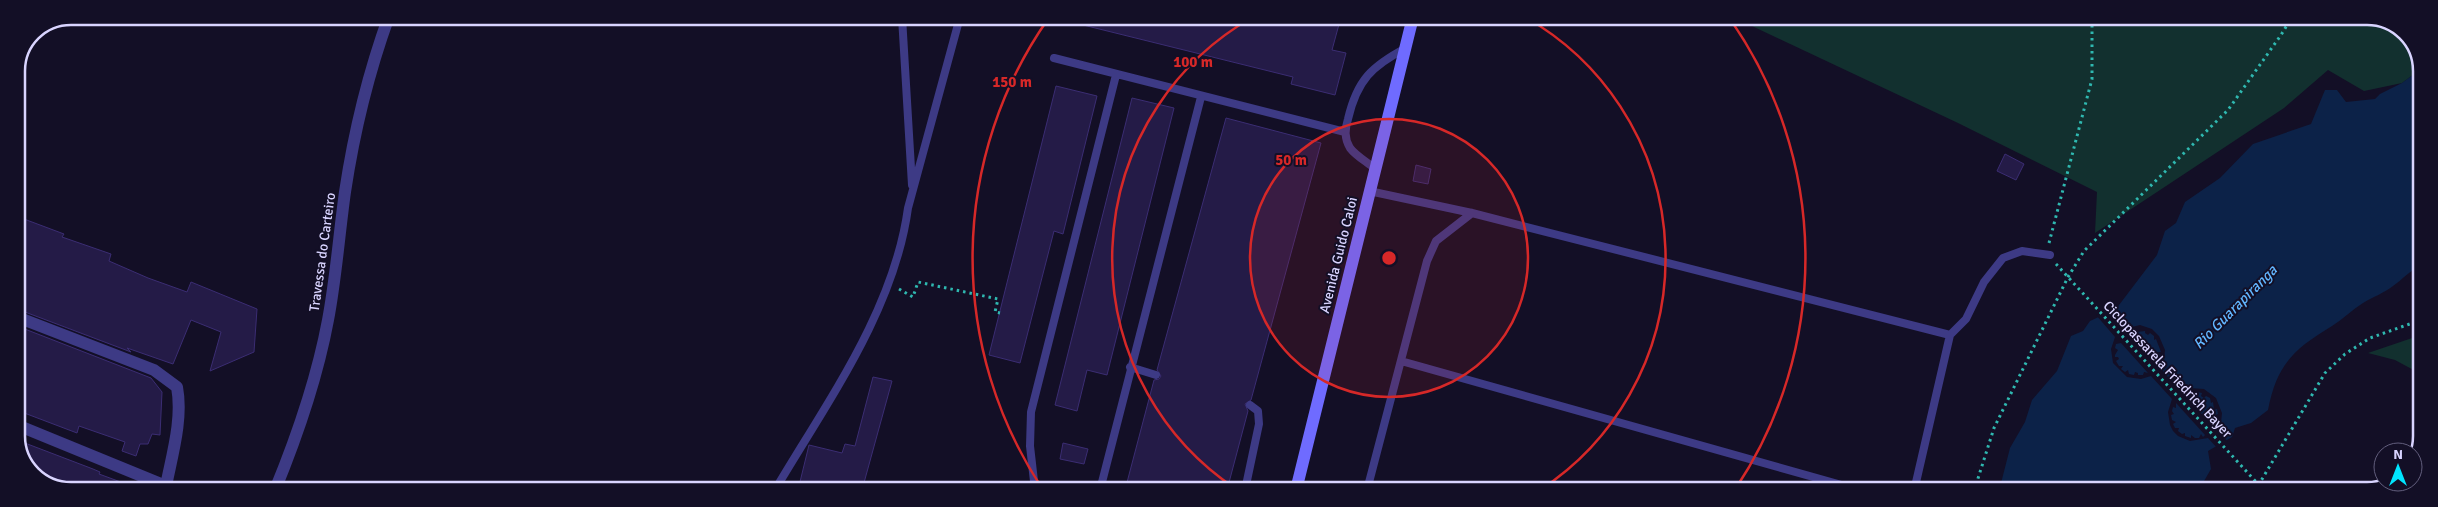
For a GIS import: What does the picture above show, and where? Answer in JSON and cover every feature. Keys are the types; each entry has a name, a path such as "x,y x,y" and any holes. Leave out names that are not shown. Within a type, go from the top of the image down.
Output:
{"main road":[{"name":"Avenida Guido Caloi","path":"1298,482 1374,168 1413,25"}],"street":[{"name":"Travessa do Carteiro","path":"278,482 295,441 313,386 328,319 345,191 358,115 374,58 386,25"},
{"path":"25,320 154,370 177,387 179,398 178,419 172,482"},
{"path":"25,428 156,482"}],"lane":[{"path":"902,25 912,192"},
{"path":"780,482 869,329 890,284 904,235 912,192 958,25"},
{"path":"1374,168 1351,150 1345,132 1352,102 1363,79 1384,60 1406,48"},
{"path":"1054,58 1201,97 1345,132"},
{"path":"1034,482 1030,446 1031,412 1116,75"},
{"path":"1102,482 1201,97"},
{"path":"1369,191 1472,213 1950,335"},
{"path":"1369,482 1427,261 1436,241 1472,213"},
{"path":"1916,482 1950,335 1966,319 1984,282 2003,258 2022,251 2050,255"},
{"path":"1401,361 1834,482"},
{"path":"1130,367 1156,375"},
{"path":"1246,482 1259,424 1258,411 1250,405"}],"path":[{"path":"2050,255 2049,238 2092,79 2092,25"},
{"path":"1977,482 1994,428 2068,277 2084,251 2228,110 2286,25"},
{"name":"Ciclopassarela Friedrich Bayer","path":"2050,255 2256,482"},
{"path":"913,297 918,282 998,299 995,312 1000,313"},
{"path":"2259,482 2326,373 2345,354 2370,338 2413,323"}],"green space":[{"path":"1750,25 2367,25 2385,28 2395,34 2410,53 2413,68 2413,75 2402,83 2364,91 2328,70 2284,108 2095,233 2097,192 1958,123"},
{"path":"2413,338 2413,370 2395,360 2368,353"}],"water":[{"name":"Rio Guarapiranga","path":"2413,75 2413,271 2307,342 2289,359 2276,381 2268,410 2251,423 2235,428 2232,437 2208,451 2211,469 2203,482 2001,482 2010,448 2025,422 2032,400 2057,371 2071,336 2083,331 2090,321 2116,309 2157,255 2165,231 2176,223 2185,202 2220,178 2253,144 2311,124 2325,90 2337,90 2346,102 2375,99 2380,94 2402,83"}],"pier":[{"path":"2106,310 2124,329 2140,325 2152,329 2159,336 2165,350 2164,360 2160,368 2181,392 2190,388 2204,389 2216,398 2222,413 2221,423 2217,430 2228,442 2217,448 2208,438 2190,441 2178,436 2170,425 2168,412 2172,399 2151,376 2141,379 2127,377 2113,363 2111,349 2115,337 2096,315","holes":["2133,330 2137,330 2137,332 2145,331 2148,335 2150,333 2154,336 2154,340 2156,339 2161,352 2158,352 2161,356 2160,360 2156,361 2157,365 2127,333 2133,333","2121,343 2148,373 2144,372 2143,375 2138,375 2135,372 2134,375 2129,374 2128,370 2125,372 2121,369 2123,366 2119,366 2116,361 2119,359 2115,357 2118,350 2115,348 2116,344","2191,392 2197,395 2197,392 2202,393 2201,396 2204,398 2206,396 2210,398 2211,403 2213,402 2214,410 2217,409 2218,414 2215,415 2217,419 2213,424 2214,427 2184,395 2190,395","2176,403 2205,435 2203,437 2201,434 2199,438 2191,435 2191,438 2185,436 2185,433 2182,434 2178,431 2179,428 2175,428 2173,424 2176,422 2172,420 2171,415 2174,414 2172,411 2173,407 2176,408"]}],"building":[{"path":"1083,25 1339,25 1332,50 1346,53 1335,95 1291,84 1293,77"},
{"path":"1056,86 1097,96 1063,234 1054,231 1020,363 989,355"},
{"path":"1132,98 1174,108 1107,375 1087,370 1077,411 1055,405"},
{"path":"1226,118 1321,143 1251,400 1245,404 1248,411 1229,482 1127,482 1154,380 1159,379 1161,376 1157,370"},
{"path":"2005,154 2024,164 2016,180 1997,171"},
{"path":"1416,165 1431,169 1428,184 1413,181"},
{"path":"25,219 64,234 62,237 111,254 109,261 148,278 187,292 191,282 257,309 254,352 210,371 221,332 191,320 173,364 127,348 131,352 25,312"},
{"path":"25,329 151,378 162,392 160,435 152,434 148,444 140,444 136,456 122,451 125,442 79,426 77,433 25,413"},
{"path":"873,377 892,381 864,482 800,482 809,445 842,453 845,444 855,446"},
{"path":"26,443 93,469 100,472 99,474 121,482 71,482 56,480 36,466 28,454"},
{"path":"1063,443 1088,449 1084,464 1060,459"}]}
